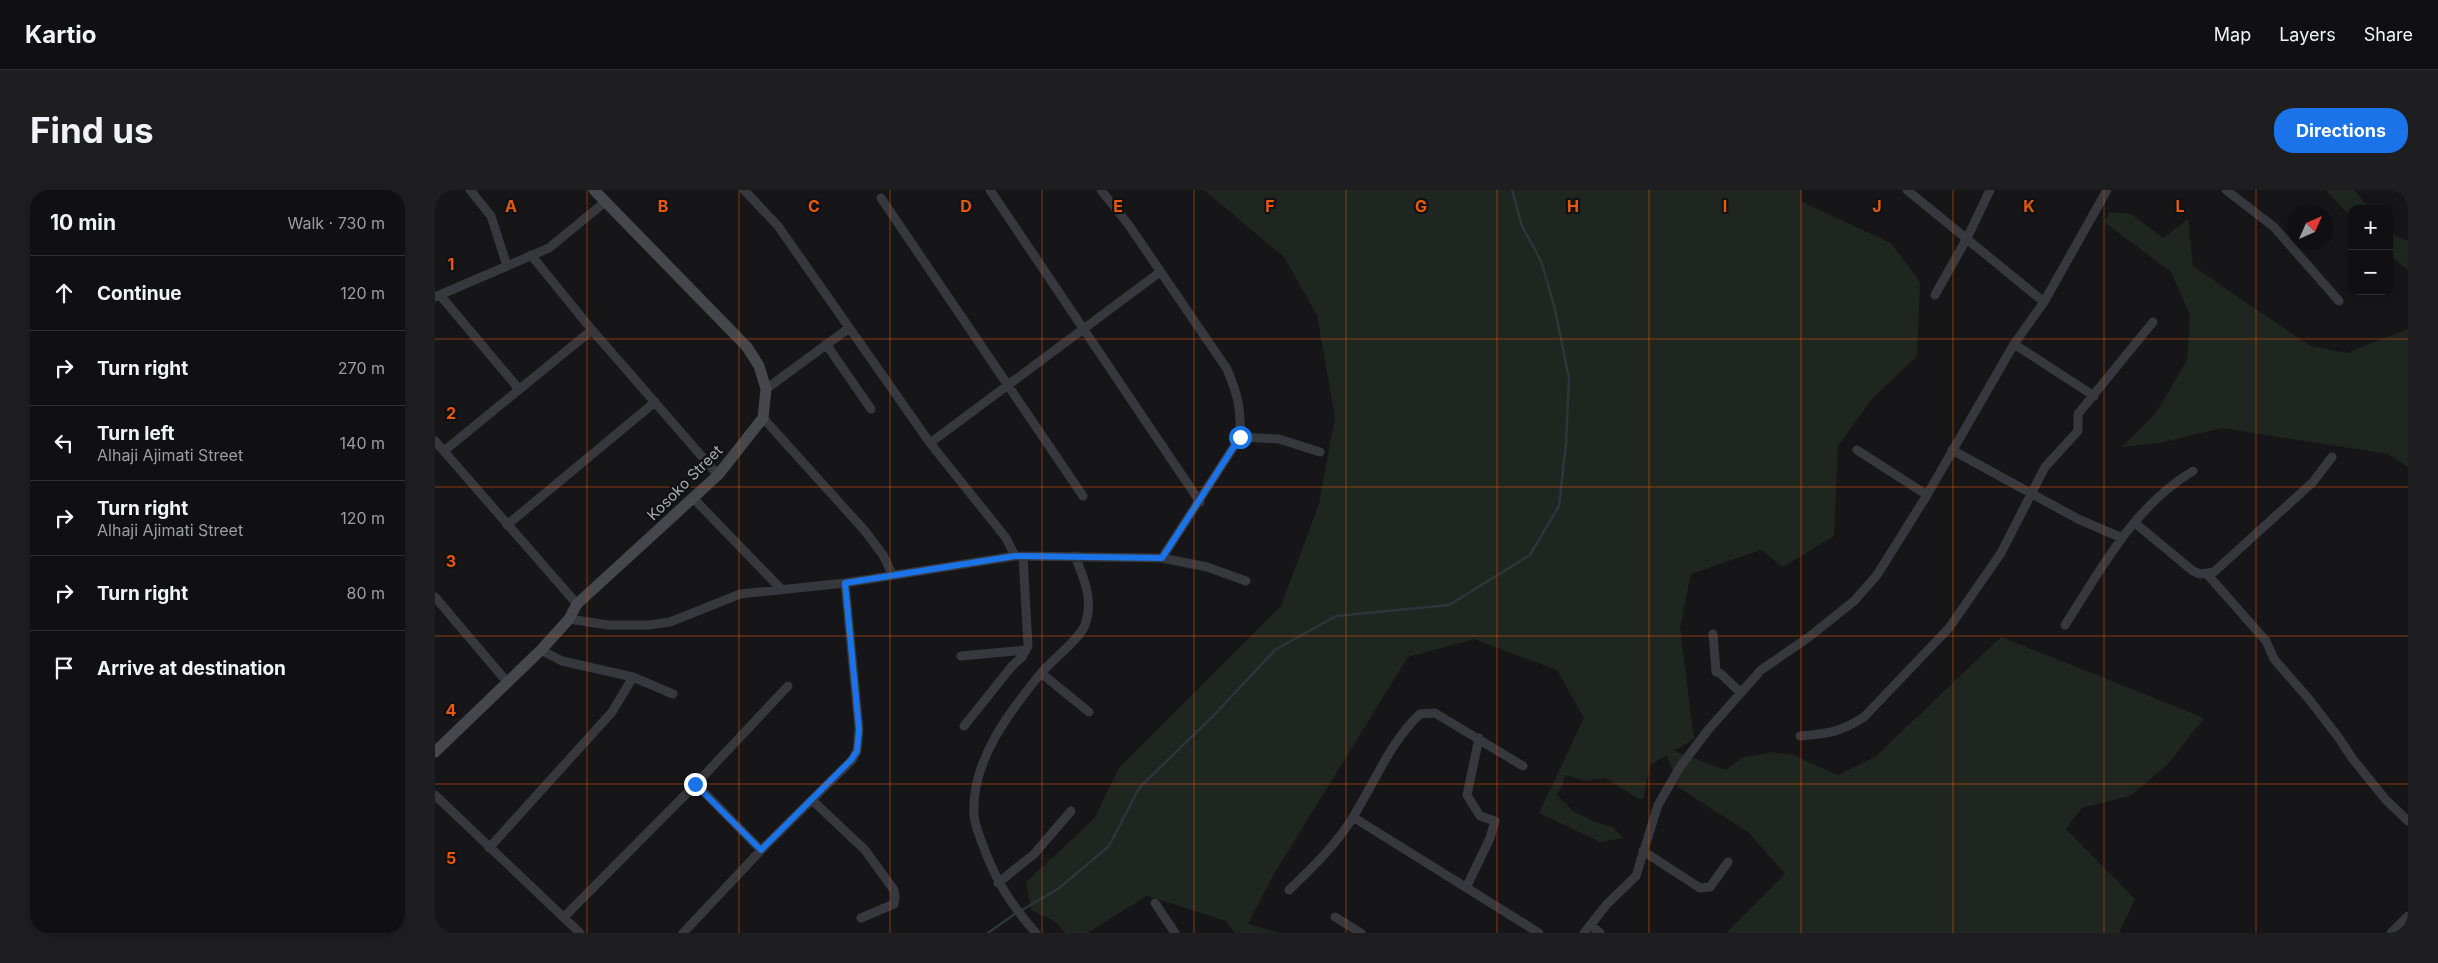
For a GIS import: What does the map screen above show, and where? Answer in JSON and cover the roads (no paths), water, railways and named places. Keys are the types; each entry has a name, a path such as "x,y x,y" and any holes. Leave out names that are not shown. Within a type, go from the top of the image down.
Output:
{"street":[{"path":"470,190 491,216 507,266"},
{"path":"595,190 747,347 759,366 766,389 763,418 865,531 883,555 892,574"},
{"path":"744,190 778,226 930,443 1019,556 1028,646 964,726"},
{"path":"990,190 1083,331 1200,502"},
{"path":"1101,190 1128,224 1227,369 1238,394 1241,415 1240,437 1200,502 1162,558"},
{"path":"1907,190 2044,302"},
{"path":"1935,295 1967,238 1990,190"},
{"path":"1584,933 1607,904 1636,876 1658,805 1680,768 1741,692 1761,670 1809,637 1854,601 1877,575 2015,344 2044,302 2107,190"},
{"path":"2226,190 2274,227 2339,301"},
{"path":"881,198 1006,386 1083,496"},
{"path":"518,388 438,296 549,248 605,202"},
{"path":"531,255 592,330 718,475"},
{"path":"930,443 1160,272"},
{"path":"1800,736 1832,733 1853,725 1864,717 1949,628 2001,553 2033,494 2045,467 2078,431 2078,414 2153,322"},
{"path":"766,389 849,328"},
{"path":"444,451 518,388 592,330"},
{"path":"826,344 871,409"},
{"path":"2015,344 2094,396"},
{"path":"507,525 655,402"},
{"name":"Kosoko Street","path":"436,750 541,650 569,619 577,604 694,499 718,475 763,418"},
{"path":"1240,437 1279,438 1320,452"},
{"path":"435,441 577,604"},
{"path":"1857,450 1927,494"},
{"path":"1952,450 2078,519 2122,538"},
{"path":"2135,522 2193,571 2207,574 2220,568 2313,482 2332,456"},
{"path":"2065,625 2122,538 2135,522 2165,491 2193,471"},
{"path":"694,499 781,589"},
{"path":"569,619 608,625 649,625 670,622 740,594 845,583 892,574 1019,556 1162,558 1207,567 1246,581"},
{"path":"1036,933 998,883 978,832 974,814 975,796 979,776 994,740 1016,705 1041,673 1084,627 1089,599 1075,556"},
{"path":"2207,574 2266,641 2274,659 2308,698 2386,800 2408,821"},
{"path":"683,933 761,850 851,760 857,751 859,729 845,583"},
{"path":"435,597 507,682"},
{"path":"1713,634 1716,672 1720,673 1741,692"},
{"path":"541,650 562,661 633,677 673,694"},
{"path":"961,656 1026,650"},
{"path":"1041,673 1089,712"},
{"path":"489,848 612,712 633,677"},
{"path":"564,918 695,784 787,686"},
{"path":"1289,890 1330,850 1353,817 1374,777 1410,723 1421,714 1435,713 1523,766"},
{"path":"1467,886 1490,838 1495,821 1480,816 1467,795 1479,738"},
{"path":"695,784 761,850"},
{"path":"435,795 580,933"},
{"path":"812,800 865,850 894,890 894,904 861,918"},
{"path":"998,883 1034,854 1071,811"},
{"path":"1353,817 1467,886 1539,933"},
{"path":"1643,851 1700,888 1710,887 1728,862"},
{"path":"1155,904 1175,933"},
{"path":"2391,933 2408,916"},
{"path":"1335,917 1361,933"},
{"path":"1591,925 1600,933"}],"waterway":[{"path":"1020,911 1058,889 1109,846 1139,788 1215,714 1275,650 1336,616 1449,605 1530,555 1559,506 1566,444 1569,378 1554,305 1541,261 1522,226 1512,190"},
{"path":"988,933 1016,913"}]}
